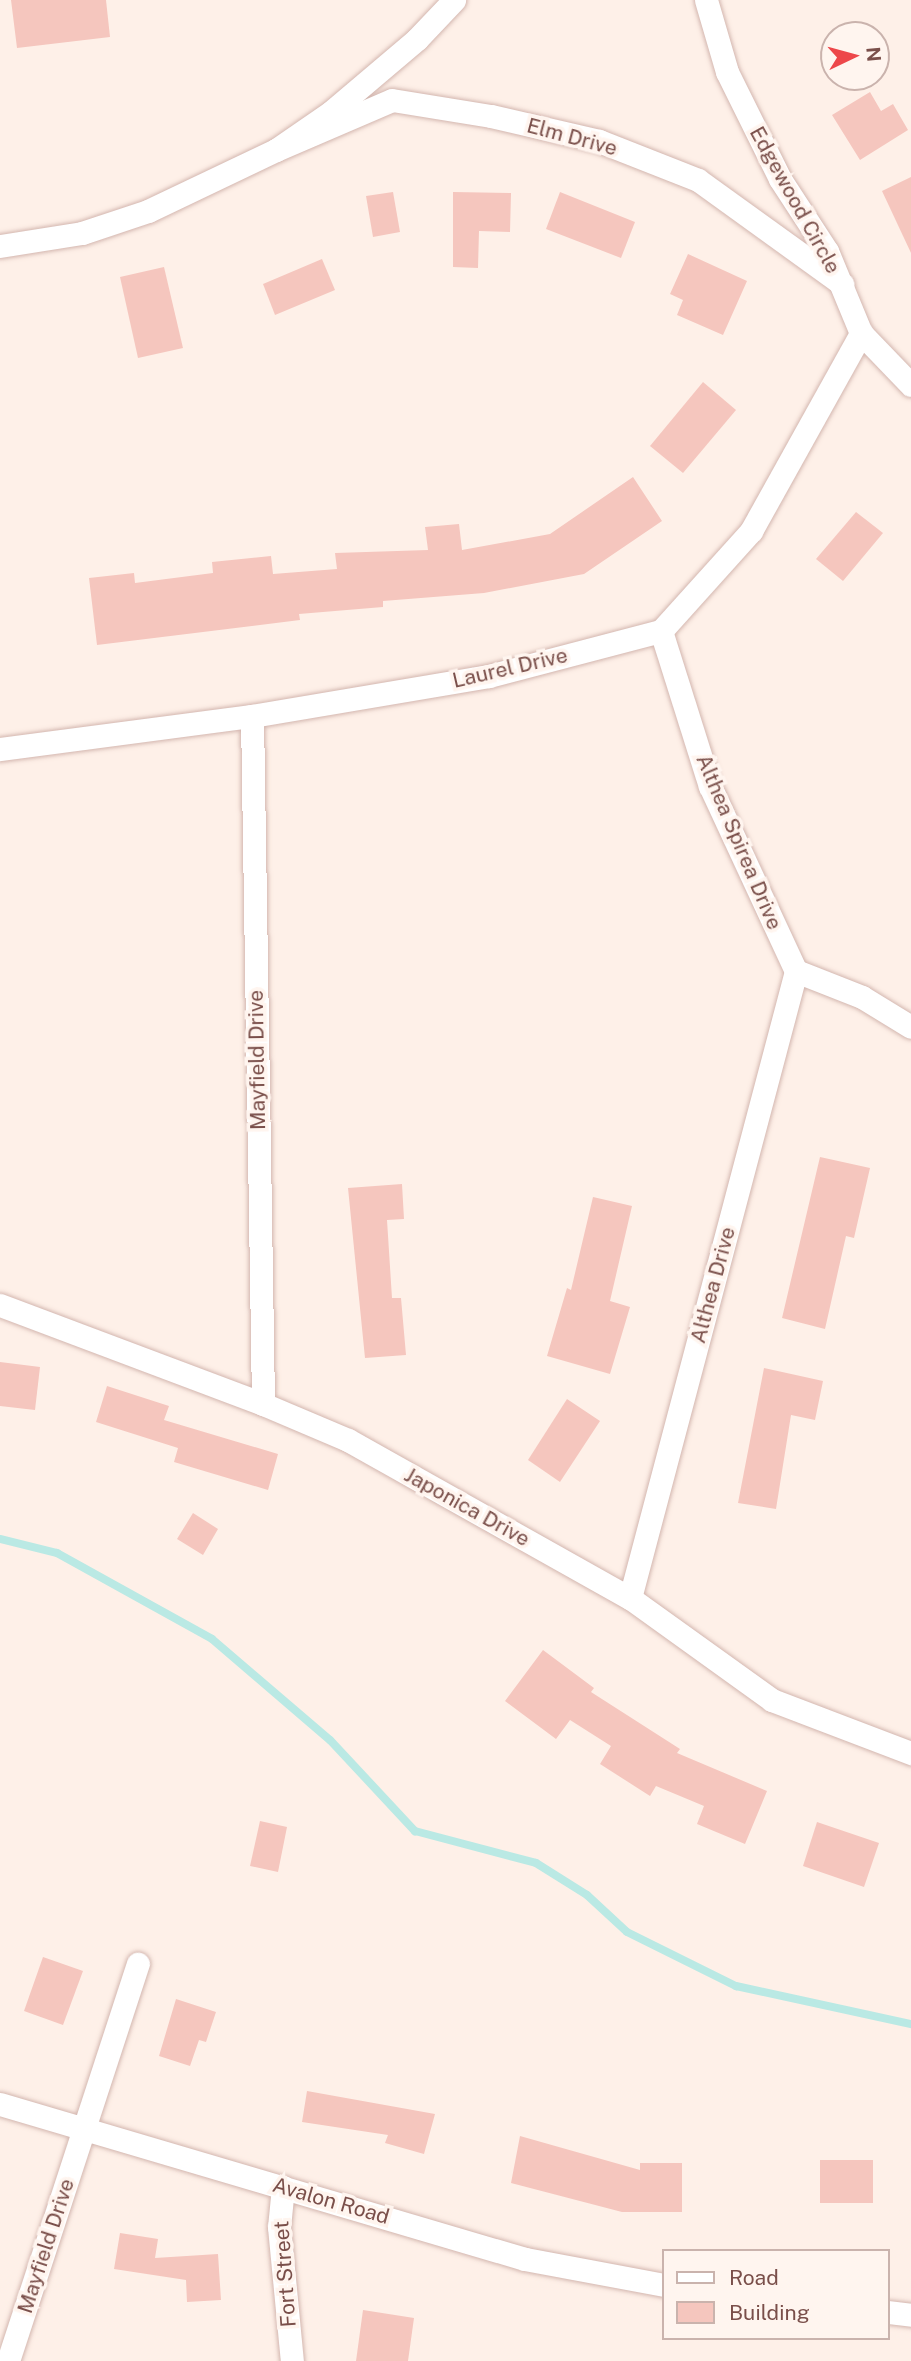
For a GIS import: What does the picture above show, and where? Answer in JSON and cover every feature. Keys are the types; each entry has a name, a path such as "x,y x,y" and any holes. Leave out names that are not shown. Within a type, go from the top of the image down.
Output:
{"street":[{"name":"Elm Drive","path":"275,150 331,112 417,39 454,0"},
{"name":"Edgewood Circle","path":"706,0 732,84 780,179 827,251 861,333 911,385"},
{"name":"Elm Drive","path":"0,246 82,233 148,211 275,150 392,100 572,135 698,180 842,284"},
{"path":"661,631 751,531 861,333"},
{"name":"Laurel Drive","path":"0,750 252,716 489,676 661,631"},
{"name":"Althea Spirea Drive","path":"661,631 710,786 796,971"},
{"name":"Mayfield Drive","path":"252,716 263,1404"},
{"path":"796,971 862,997 911,1027"},
{"name":"Althea Drive","path":"630,1598 796,971"},
{"name":"Japonica Drive","path":"0,1305 263,1404 348,1440 630,1598 772,1700 911,1753"},
{"name":"Mayfield Drive","path":"8,2361 138,1964"},
{"name":"Avalon Road","path":"0,2104 84,2131 525,2259 662,2285"},
{"name":"Fort Street","path":"283,2187 279,2227 292,2361"},
{"path":"890,2312 911,2315"}],"building":[{"path":"11,0 106,0 110,37 17,48"},
{"path":"870,92 881,111 893,104 908,130 860,160 832,115"},
{"path":"911,177 911,253 882,191"},
{"path":"393,192 400,232 373,237 366,196"},
{"path":"453,192 511,193 510,232 479,231 478,268 453,267"},
{"path":"560,192 635,222 621,258 546,229"},
{"path":"688,254 747,281 723,335 677,315 683,300 670,294"},
{"path":"322,259 335,290 275,315 263,284"},
{"path":"164,267 183,348 138,358 120,277"},
{"path":"703,382 736,410 683,473 650,446"},
{"path":"633,477 662,521 584,574 484,593 383,601 383,607 299,614 300,620 97,645 89,578 134,573 135,583 213,573 212,562 271,556 273,574 337,569 335,553 428,550 425,527 459,524 462,550 550,534"},
{"path":"856,512 883,533 843,581 816,559"},
{"path":"820,1157 870,1168 854,1238 846,1236 825,1329 782,1318"},
{"path":"402,1184 404,1219 387,1220 392,1298 401,1298 406,1355 365,1358 348,1188"},
{"path":"593,1197 632,1206 610,1301 630,1307 610,1374 547,1356 567,1288 571,1290"},
{"path":"0,1362 40,1367 35,1410 0,1406"},
{"path":"764,1368 823,1381 815,1420 791,1415 776,1509 738,1503"},
{"path":"107,1386 169,1406 164,1420 278,1454 268,1490 174,1462 178,1448 96,1422"},
{"path":"567,1399 600,1421 560,1482 528,1460"},
{"path":"193,1513 218,1529 203,1555 177,1539"},
{"path":"543,1650 594,1688 591,1692 680,1749 677,1753 767,1791 745,1844 697,1824 704,1806 656,1786 650,1796 600,1764 611,1746 570,1720 556,1739 505,1701"},
{"path":"260,1821 287,1827 278,1872 250,1866"},
{"path":"817,1822 879,1843 864,1887 803,1866"},
{"path":"43,1957 83,1971 63,2025 24,2011"},
{"path":"176,1999 216,2012 206,2042 199,2040 190,2066 159,2056"},
{"path":"307,2091 435,2114 424,2154 385,2143 388,2135 302,2122"},
{"path":"520,2136 640,2170 640,2163 682,2163 682,2212 622,2212 511,2183"},
{"path":"820,2160 873,2160 873,2203 820,2203"},
{"path":"120,2233 158,2239 155,2258 218,2254 221,2300 187,2302 186,2280 114,2269"},
{"path":"363,2310 414,2318 408,2361 356,2361"}],"waterway":[{"path":"0,1539 57,1553 212,1639 330,1740 415,1831 536,1863 587,1895 627,1932 736,1986 911,2024"}]}
